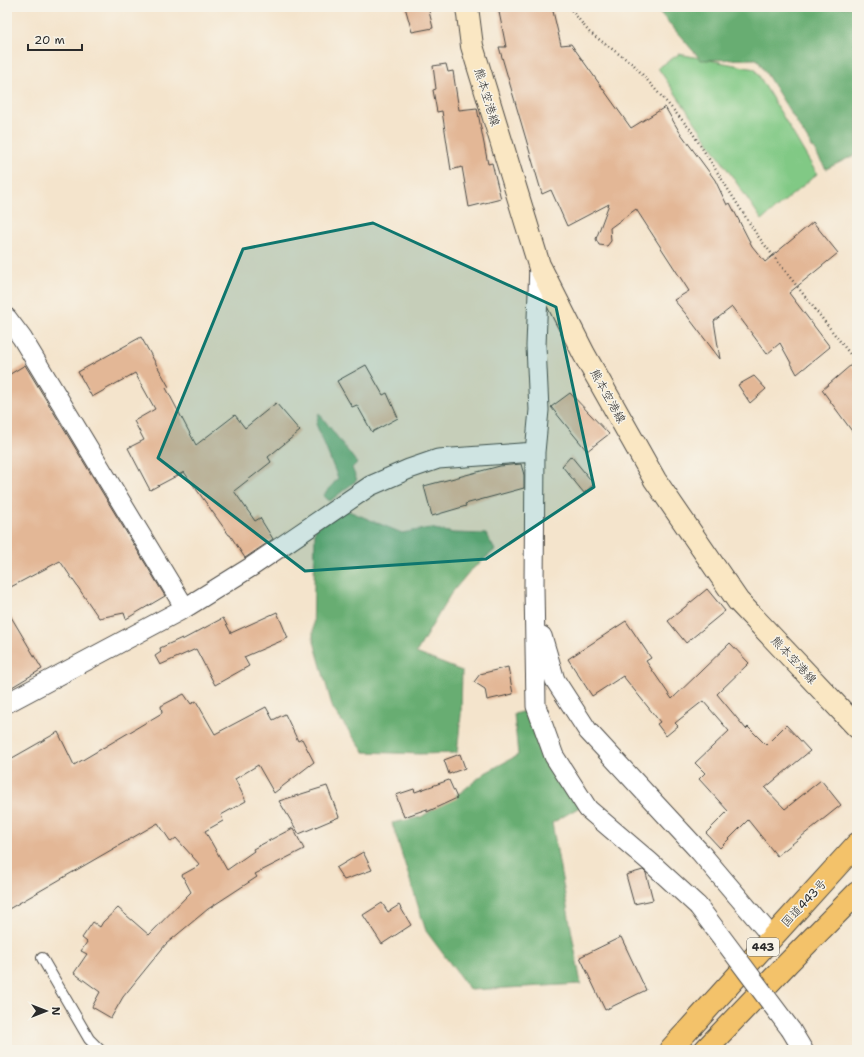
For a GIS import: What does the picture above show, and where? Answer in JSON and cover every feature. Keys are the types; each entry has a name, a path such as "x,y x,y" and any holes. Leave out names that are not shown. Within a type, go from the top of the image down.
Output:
{"highway":[{"name":"国道443号","path":"670,1050 857,844"},
{"name":"443","path":"705,1050 857,893"}],"main road":[{"name":"熊本空港線","path":"467,7 472,46 539,265 584,354 655,480 738,601 857,727"}],"street":[{"path":"539,265 536,346 539,410 535,452 534,614 536,706 554,756 588,809 650,862 698,906 791,1030 803,1050"},
{"path":"7,318 22,338 185,608"},
{"path":"7,703 185,608 251,567 370,486 409,469 438,459 535,452"},
{"path":"534,614 555,680 588,731 700,852 772,937"}],"lane":[{"path":"42,958 89,1039 100,1050"}],"path":[{"path":"569,7 588,32 634,65 690,129 757,235 857,363"}],"highlighted area":[{"path":"373,223 556,307 594,487 486,559 305,571 158,458 243,249"}],"green space":[{"path":"655,7 857,7 857,154 826,169 757,59 701,60"},
{"path":"679,54 755,69 817,174 762,220 658,68"},
{"path":"319,413 357,463 352,468 357,480 330,501 323,496 338,478 316,424"},
{"path":"339,507 402,533 430,528 453,533 486,534 495,550 469,572 450,595 416,653 462,671 461,715 457,753 419,754 364,752 333,709 313,638 315,529"},
{"path":"531,709 585,804 552,823 581,984 470,990 426,931 392,823 421,817 461,792 485,773 518,755 514,714"}],"building":[{"path":"405,7 428,7 433,28 412,32"},
{"path":"498,7 552,7 561,45 571,44 631,128 665,107 679,131 715,180 727,205 730,203 752,246 765,262 813,222 838,253 789,293 830,347 797,374 780,343 767,354 732,307 714,321 720,359 674,300 689,291 636,209 610,228 611,241 607,246 599,245 596,239 609,204 567,226 551,190 542,194 499,47 506,47"},
{"path":"446,64 448,72 453,71 459,110 477,108 488,164 492,163 501,199 469,207 462,167 451,170 442,111 437,112 433,90 436,89 433,66"},
{"path":"141,337 169,387 166,388 196,445 235,415 245,428 276,403 300,431 268,457 271,462 234,491 255,521 260,518 273,539 245,558 184,472 150,490 128,448 144,440 134,421 155,409 135,373 92,397 78,372"},
{"path":"25,365 165,596 126,619 124,613 99,618 60,561 7,589 7,376"},
{"path":"366,365 383,395 387,393 398,418 372,432 357,405 352,407 337,381"},
{"path":"851,365 857,372 857,438 822,390"},
{"path":"754,376 766,389 750,403 738,385"},
{"path":"570,393 609,434 587,451 551,407"},
{"path":"571,456 594,484 584,493 562,466"},
{"path":"521,464 524,475 524,488 465,504 466,506 432,516 424,486 500,466"},
{"path":"707,589 725,611 686,643 668,621"},
{"path":"7,610 42,669 7,690"},
{"path":"277,612 288,638 244,657 249,666 215,685 196,649 160,665 155,656 161,652 160,648 182,638 182,640 223,618 231,633"},
{"path":"626,621 651,658 646,661 672,699 730,643 749,663 717,694 746,729 748,727 766,745 786,725 810,751 765,788 785,809 821,780 841,805 777,856 748,820 720,848 706,833 728,811 699,779 705,773 695,763 729,731 703,701 675,723 678,726 666,736 657,724 660,722 623,676 592,696 568,659"},
{"path":"508,667 513,694 487,700 485,689 474,682 480,674"},
{"path":"184,694 191,704 196,701 215,734 266,707 273,720 285,714 298,741 302,739 314,762 274,793 258,765 235,779 246,801 221,815 223,821 205,831 227,870 254,851 253,849 293,828 304,849 255,874 257,877 208,909 166,944 123,997 111,1018 92,1007 100,992 74,973 87,954 81,951 87,942 82,938 93,922 100,927 103,922 118,908 149,935 191,892 182,875 200,865 176,838 171,842 158,823 7,910 7,761 58,732 74,765 162,713 161,706"},
{"path":"460,754 465,768 449,774 444,760"},
{"path":"449,780 457,798 427,812 427,809 404,817 396,795 414,789 415,792"},
{"path":"327,786 339,817 299,834 279,801"},
{"path":"363,852 372,870 344,880 336,868"},
{"path":"643,870 646,873 653,900 634,904 626,875"},
{"path":"382,903 388,912 399,905 411,925 382,944 363,915"},
{"path":"621,937 646,990 605,1010 580,957"}]}
